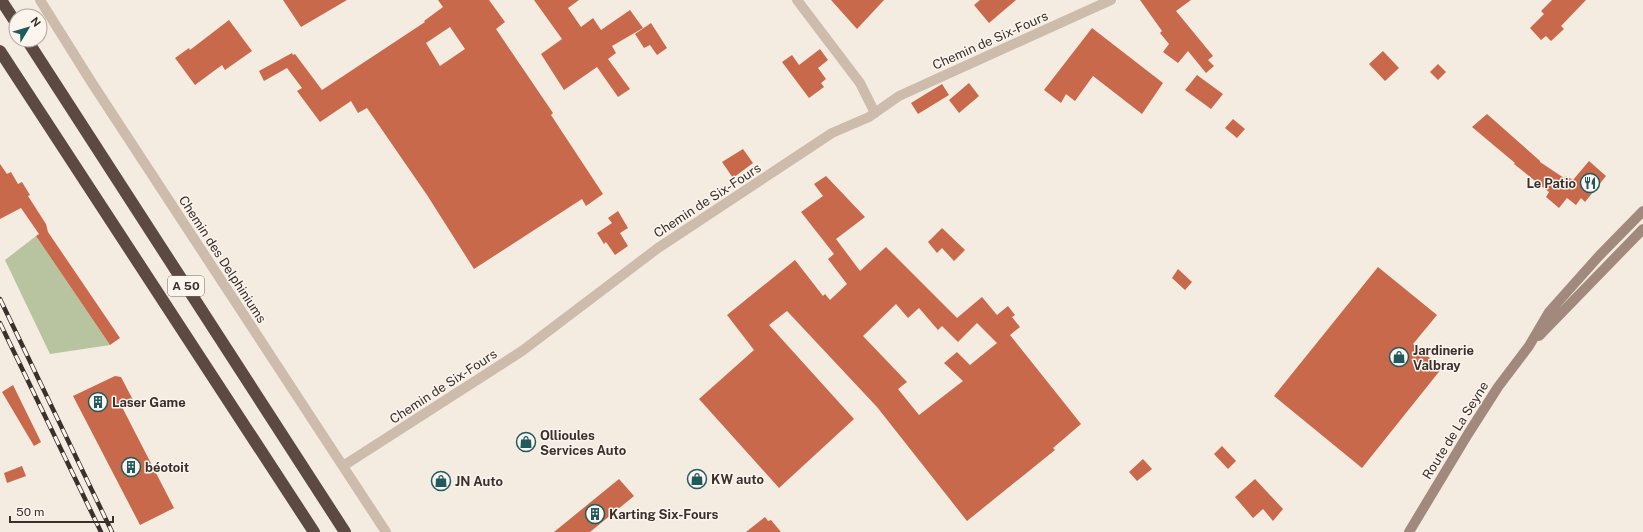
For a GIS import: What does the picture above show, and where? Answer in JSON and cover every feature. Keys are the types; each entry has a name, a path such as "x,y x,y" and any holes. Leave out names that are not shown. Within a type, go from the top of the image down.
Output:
{"highway":[{"path":"1,0 8,11"},
{"name":"A 50","path":"32,48 345,532"},
{"name":"A 50","path":"0,50 314,532"}],"main road":[{"name":"Route de La Seyne","path":"1409,532 1440,478 1487,405 1529,346 1549,312 1599,256 1643,211"},
{"name":"Route de La Seyne","path":"1529,346 1643,229"}],"street":[{"name":"Chemin des Delphiniums","path":"40,0 97,90 386,532"},
{"path":"797,0 860,83 875,113"},
{"name":"Chemin de Six-Fours","path":"343,466 522,351 658,248 832,133 875,113 899,96 1111,0"}],"green space":[{"path":"36,236 110,345 50,354 5,260"}],"building":[{"path":"283,0 347,0 301,27"},
{"path":"438,0 489,0 505,22 496,29 553,113 551,115 603,194 586,206 582,199 474,269 427,195 367,108 358,113 351,101 320,122 297,91 302,88 287,68 264,81 259,71 292,53 293,55 295,54 322,90 425,22 424,21 443,7","holes":["450,27 465,49 440,66 426,43"]},
{"path":"534,0 579,0 568,8 581,27 593,18 601,30 630,10 643,28 612,46 616,53 608,59 630,89 618,97 597,67 564,90 541,54 562,39"},
{"path":"831,0 884,0 857,29"},
{"path":"980,0 1016,0 989,23 974,5"},
{"path":"1140,0 1191,0 1176,11 1213,56 1208,60 1214,66 1206,73 1188,51 1178,63 1163,52 1169,44 1160,33 1162,31"},
{"path":"1552,0 1586,0 1561,26 1564,29 1551,41 1546,36 1541,40 1530,28 1544,14 1541,11"},
{"path":"229,20 252,51 225,70 222,65 195,85 175,58 189,48 190,50"},
{"path":"651,23 667,48 657,55 650,45 644,48 635,34"},
{"path":"1092,28 1163,83 1142,114 1093,76 1075,101 1066,94 1061,103 1044,90"},
{"path":"820,49 828,60 818,68 826,79 821,83 824,87 809,98 782,62 792,55 799,65"},
{"path":"1383,51 1399,68 1385,81 1369,64"},
{"path":"1438,64 1446,72 1438,80 1430,72"},
{"path":"1197,75 1223,94 1211,109 1185,90"},
{"path":"969,83 979,96 959,113 949,100"},
{"path":"942,84 949,95 918,114 911,103"},
{"path":"1487,114 1540,162 1564,178 1566,176 1573,180 1589,161 1606,176 1585,202 1581,198 1576,205 1567,198 1559,208 1546,197 1549,192 1472,127"},
{"path":"1233,119 1245,129 1237,138 1225,128"},
{"path":"743,149 753,163 733,178 722,162"},
{"path":"0,164 7,174 11,172 18,184 22,182 30,195 28,196 46,224 48,232 120,338 110,345 36,236 39,234 21,208 0,219"},
{"path":"826,176 865,217 836,239 860,271 886,247 957,318 982,297 997,315 1008,306 1015,315 1012,317 1020,327 1010,335 1081,424 1053,448 1055,450 967,521 877,407 787,311 769,325 854,419 779,488 699,399 754,350 727,315 795,260 823,296 825,294 830,300 847,284 828,259 834,254 801,212 823,196 814,184","holes":["896,304 908,318 919,308 938,330 942,326 958,342 977,323 997,343 970,365 957,352 944,363 963,381 919,415 898,389 907,382 863,336"]},
{"path":"618,211 628,228 620,233 628,246 615,255 606,242 604,244 597,233 612,223 608,218"},
{"path":"942,228 965,250 954,261 942,248 937,253 928,242"},
{"path":"1378,267 1437,315 1413,344 1442,368 1362,468 1274,396"},
{"path":"1178,269 1192,282 1185,290 1172,278"},
{"name":"béotoit","path":"115,376 121,377 134,402 122,407 174,508 140,525 73,396"},
{"path":"13,385 41,442 34,446 2,392"},
{"path":"1222,446 1236,461 1228,469 1214,454"},
{"path":"1143,459 1152,469 1137,481 1129,472"},
{"path":"22,466 26,476 7,483 4,473"},
{"name":"Karting Six-Fours","path":"619,479 634,496 590,532 554,532"},
{"path":"1255,479 1283,509 1273,521 1263,509 1253,518 1235,497"},
{"path":"765,517 768,521 771,520 781,532 746,532"}],"railway":[{"path":"0,299 112,532"},
{"path":"0,323 101,532"}],"place":[{"name":"Le Patio","path":"1590,183"},
{"name":"Jardinerie Valbray","path":"1399,357"},
{"name":"Laser Game","path":"98,402"},
{"name":"Ollioules Services Auto","path":"526,442"},
{"name":"béotoit","path":"131,467"},
{"name":"KW auto","path":"697,479"},
{"name":"JN Auto","path":"441,481"},
{"name":"Karting Six-Fours","path":"595,514"}]}
